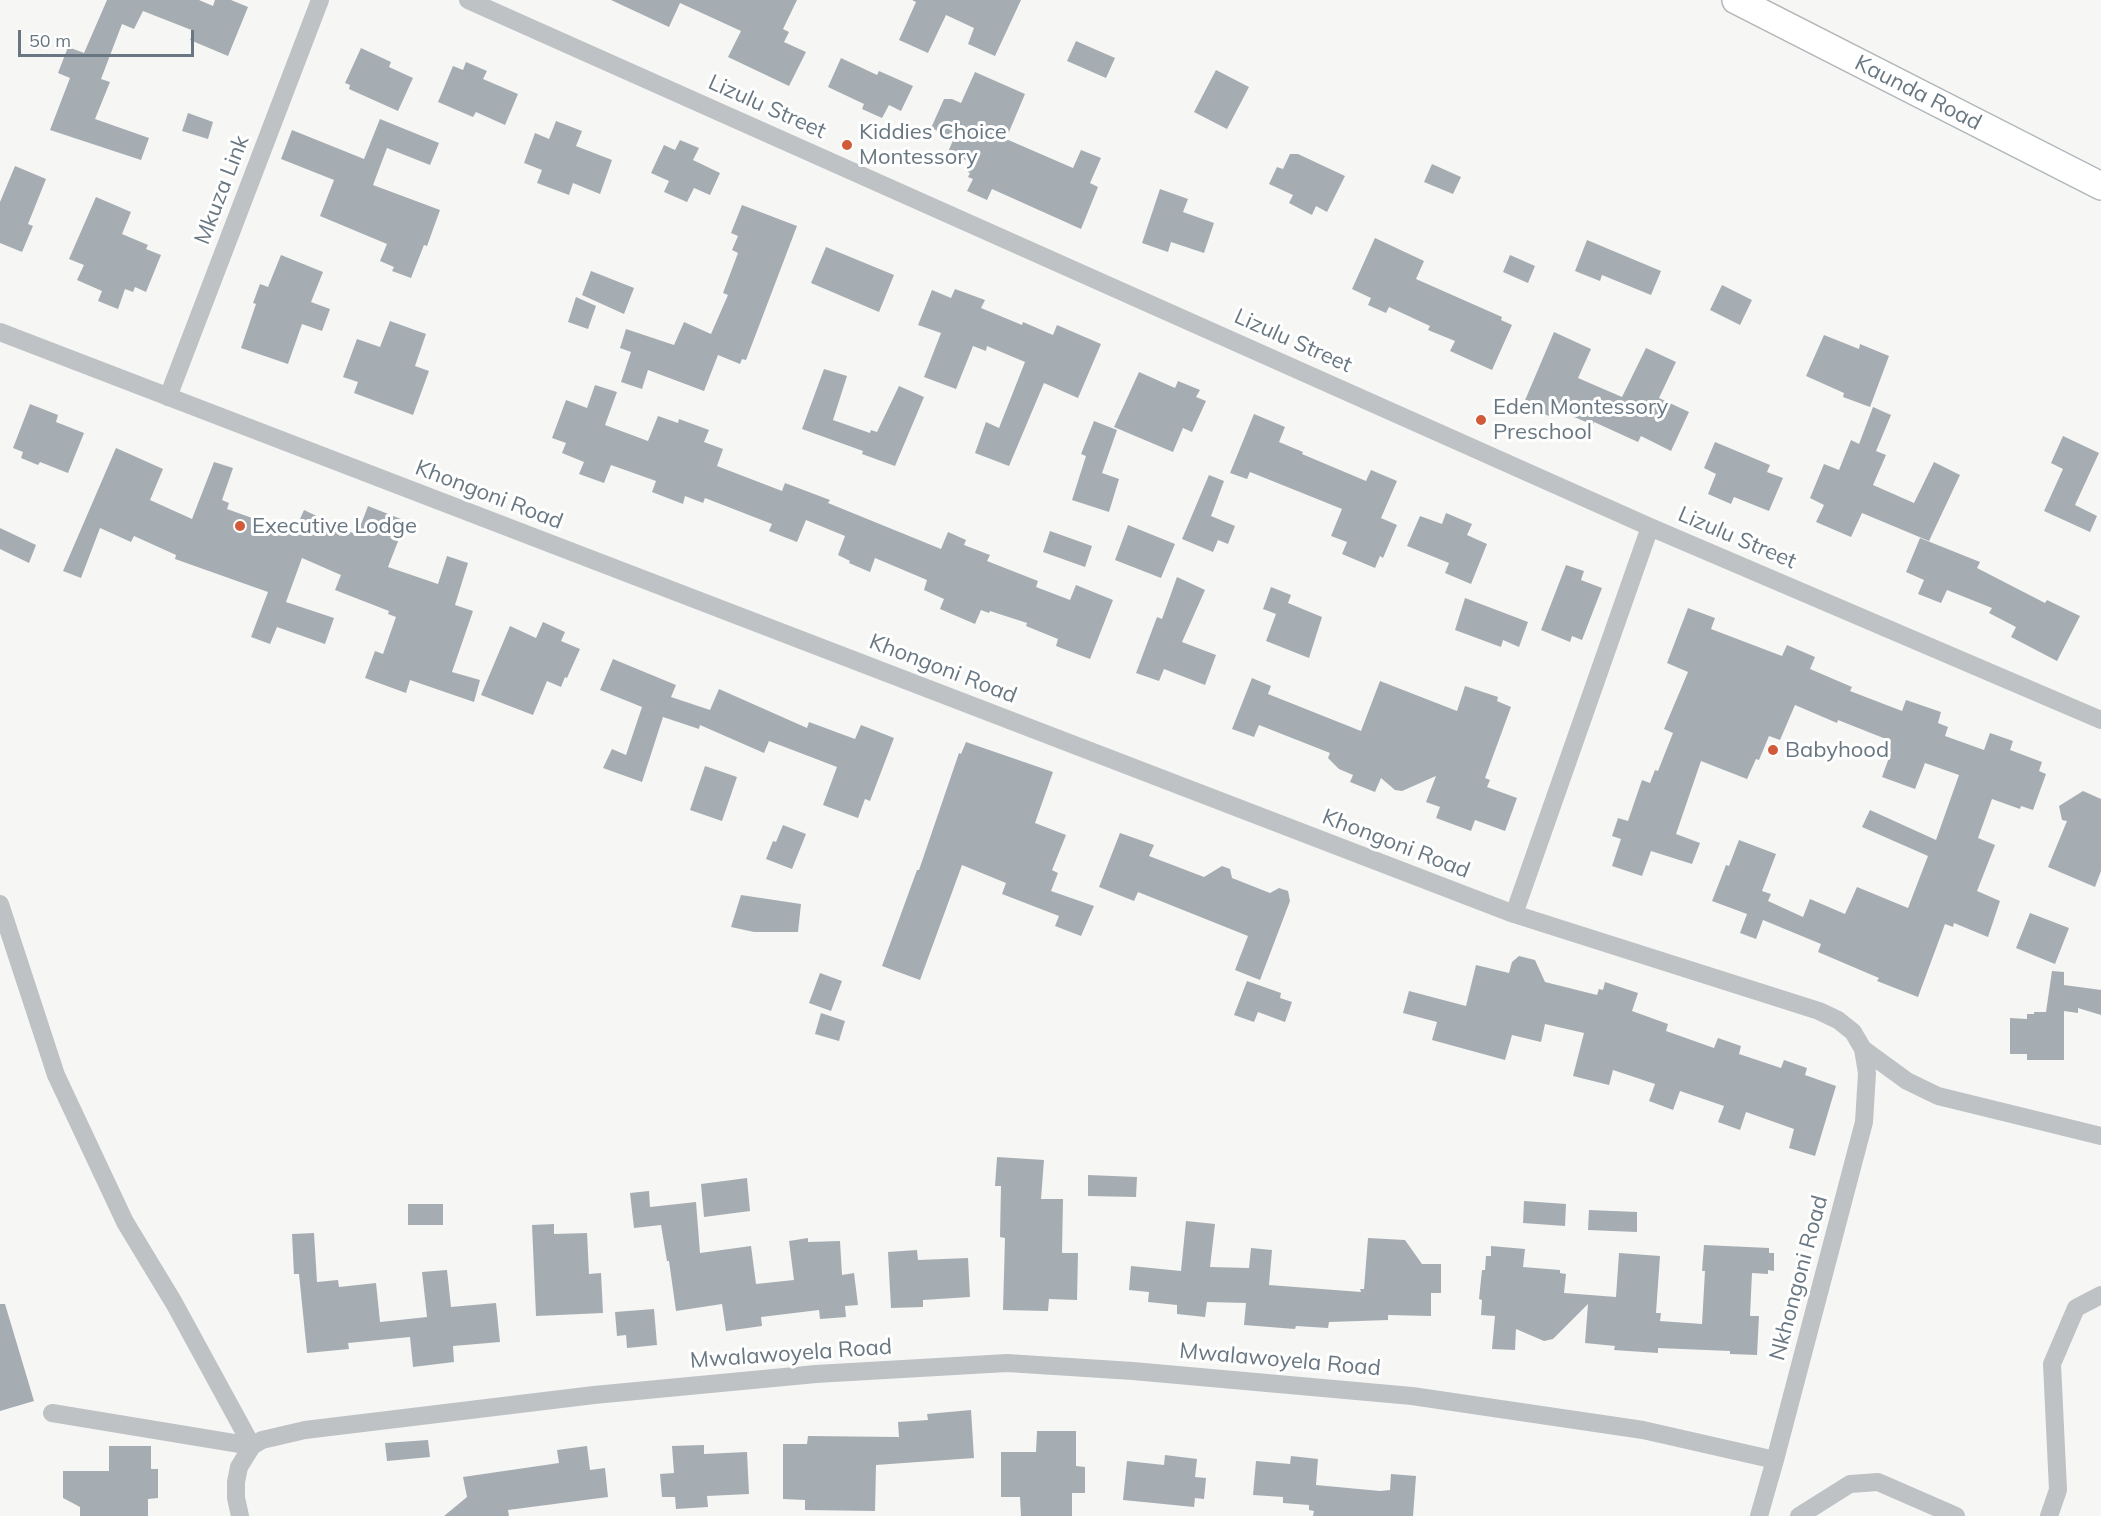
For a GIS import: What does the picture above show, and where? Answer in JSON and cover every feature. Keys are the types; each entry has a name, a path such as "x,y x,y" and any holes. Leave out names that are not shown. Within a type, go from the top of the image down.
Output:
{"main road":[{"name":"Kaunda Road","path":"1736,0 2101,186"}],"street":[{"name":"Mkuza Link","path":"168,398 320,0"},
{"name":"Lizulu Street","path":"468,0 1650,527 2101,720"},
{"name":"Khongoni Road","path":"0,332 1514,915 1819,1011 1839,1020 1853,1032 1863,1049"},
{"path":"1514,915 1650,527"},
{"path":"0,904 56,1075 125,1222 174,1303 252,1446"},
{"path":"1863,1049 1907,1081 1938,1096 2101,1136"},
{"name":"Nkhongoni Road","path":"1758,1516 1775,1460 1864,1122 1867,1073 1863,1049"},
{"path":"2049,1516 2058,1490 2052,1364 2076,1308 2101,1295"},
{"name":"Mwalawoyela Road","path":"252,1446 262,1440 305,1430 594,1395 816,1374 1008,1363 1133,1371 1412,1396 1643,1430 1775,1460"},
{"path":"52,1413 252,1446"},
{"path":"240,1516 236,1498 236,1482 239,1467 252,1446"},
{"path":"1799,1516 1850,1484 1878,1482 1956,1516"}],"building":[{"path":"107,0 199,0 213,6 215,0 231,0 248,7 228,56 190,40 194,31 143,11 134,29 122,24 101,79 110,82 95,119 149,138 141,160 50,130 70,78 58,73 68,47 84,53"},
{"path":"611,0 797,0 783,29 789,32 784,42 806,52 789,86 728,57 741,31 680,3 669,27"},
{"path":"912,0 1021,0 995,56 968,44 974,28 946,15 928,53 899,40 916,2"},
{"path":"1076,41 1115,58 1106,78 1067,61"},
{"path":"361,48 391,62 389,67 413,78 398,111 349,89 350,85 345,83"},
{"path":"841,58 877,75 879,71 913,86 901,111 889,105 882,118 862,109 864,104 828,87"},
{"path":"466,62 487,71 483,79 518,94 505,125 476,112 473,117 438,102 453,66 463,70"},
{"path":"1216,70 1249,87 1227,129 1194,112"},
{"path":"975,72 1025,94 1006,139 1073,168 1081,150 1101,158 1090,183 1098,187 1081,229 992,189 987,200 967,191 973,179 968,177 970,173 966,171 970,162 948,152 954,138 931,128 944,99 952,99 961,103"},
{"path":"188,113 213,122 208,139 182,131"},
{"path":"380,119 439,143 430,165 387,148 373,185 440,210 427,246 424,245 411,278 392,271 394,267 380,261 387,244 320,216 334,180 281,159 292,130 364,159"},
{"path":"556,121 582,131 576,146 612,160 600,194 573,183 569,195 537,183 542,170 524,163 535,133 549,139"},
{"path":"680,140 699,148 693,160 720,173 710,195 694,188 687,202 664,192 669,181 651,173 664,145 675,150"},
{"path":"1290,154 1298,154 1345,176 1327,212 1316,206 1312,215 1289,203 1293,195 1269,184 1277,167 1283,169"},
{"path":"1432,164 1461,177 1453,194 1424,182"},
{"path":"15,166 46,179 28,224 33,226 22,252 0,243 0,202"},
{"path":"1160,189 1188,199 1183,212 1214,223 1204,253 1171,242 1168,252 1142,243"},
{"path":"96,197 131,212 122,234 148,245 146,249 161,255 146,292 135,287 133,292 125,289 118,309 98,301 102,291 77,280 84,265 69,259"},
{"path":"742,205 797,226 746,360 742,359 740,364 718,355 704,391 648,370 642,389 621,382 631,352 620,348 626,329 674,345 684,322 711,334 728,295 723,293 738,253 732,250 738,236 731,233"},
{"path":"1375,238 1424,261 1416,279 1502,317 1501,320 1512,325 1492,370 1450,351 1455,341 1428,330 1430,326 1389,307 1386,313 1368,305 1371,298 1352,289"},
{"path":"1587,240 1661,271 1651,295 1602,275 1600,281 1575,271"},
{"path":"826,247 894,275 879,312 811,283"},
{"path":"281,255 323,272 311,302 330,309 322,331 302,324 288,364 241,348 256,304 253,303 260,284 268,287"},
{"path":"1510,255 1535,266 1528,283 1503,272"},
{"path":"591,271 634,288 624,314 582,295"},
{"path":"1722,285 1752,300 1740,325 1710,310"},
{"path":"955,289 985,300 981,308 1022,325 1023,322 1053,335 1057,325 1101,344 1078,398 1044,383 1009,466 975,453 986,422 999,428 1025,362 987,346 986,351 973,346 956,389 924,377 941,333 918,325 932,290 951,298"},
{"path":"576,297 596,306 588,329 568,322"},
{"path":"390,321 426,334 415,366 429,371 413,415 354,393 358,382 343,377 357,339 380,347"},
{"path":"1554,332 1591,349 1578,378 1622,397 1646,348 1676,362 1659,398 1689,412 1671,451 1641,436 1638,442 1594,422 1593,425 1553,408 1549,416 1523,405"},
{"path":"1824,335 1859,349 1860,344 1889,356 1870,407 1843,397 1844,393 1806,376"},
{"path":"824,369 847,376 833,420 870,433 871,430 877,432 899,386 924,397 895,466 862,454 863,451 802,429"},
{"path":"1139,372 1175,388 1178,381 1200,390 1196,397 1206,401 1192,432 1183,428 1173,452 1114,427"},
{"path":"595,385 617,392 605,425 648,441 658,416 678,423 679,419 709,430 704,442 723,449 717,466 782,491 785,483 830,500 828,503 941,549 948,532 966,540 964,545 990,555 987,561 1038,581 1036,587 1070,600 1076,585 1113,600 1090,659 1056,646 1058,639 1026,626 1027,623 981,610 975,624 940,609 944,599 924,590 927,580 875,558 870,572 849,563 850,561 838,555 845,536 806,520 797,542 769,531 772,524 705,498 703,503 685,496 683,504 652,492 656,481 611,465 604,483 579,474 584,462 562,453 566,443 552,438 566,400 587,408"},
{"path":"30,404 58,415 56,422 84,433 68,473 40,462 38,465 21,458 23,452 13,448"},
{"path":"1873,407 1891,415 1876,451 1886,455 1873,485 1914,503 1934,462 1960,475 1929,541 1862,513 1851,537 1816,522 1824,505 1810,498 1824,464 1839,470 1851,440 1859,444"},
{"path":"1254,414 1285,427 1279,442 1303,452 1302,454 1366,481 1371,470 1397,481 1381,518 1397,525 1383,558 1380,556 1375,568 1342,554 1347,542 1331,536 1342,509 1250,472 1247,479 1230,473"},
{"path":"1094,421 1117,430 1102,473 1119,479 1109,512 1072,500 1086,456 1081,454"},
{"path":"2063,436 2099,453 2075,505 2097,516 2090,532 2044,511 2063,469 2051,463"},
{"path":"1715,442 1770,465 1767,472 1783,478 1769,511 1734,497 1731,504 1708,494 1716,474 1704,468"},
{"path":"116,448 163,469 150,500 192,519 214,462 233,468 222,500 229,503 227,509 294,533 304,510 357,535 368,506 406,521 388,567 438,584 447,556 468,563 455,605 473,611 452,672 480,680 474,702 410,680 406,693 365,678 375,651 383,654 396,617 388,614 389,611 335,590 341,575 302,558 286,602 334,618 325,644 277,627 270,644 251,637 268,592 175,559 176,555 134,536 131,542 100,528 81,578 63,571"},
{"path":"1209,475 1224,481 1211,516 1235,526 1228,544 1218,540 1213,552 1182,539"},
{"path":"1446,513 1472,524 1467,535 1487,544 1471,584 1445,573 1449,563 1407,546 1420,516 1442,524"},
{"path":"1128,525 1175,544 1161,578 1115,560"},
{"path":"0,528 36,545 29,563 0,549"},
{"path":"1050,531 1092,546 1085,567 1043,552"},
{"path":"1920,538 1980,562 1977,568 2045,603 2047,600 2080,616 2057,661 2011,637 2016,627 1989,613 1992,608 1947,590 1941,603 1918,594 1924,580 1906,572"},
{"path":"1566,565 1584,571 1581,580 1602,588 1582,640 1572,636 1570,642 1541,630"},
{"path":"1177,577 1205,590 1182,642 1216,655 1205,685 1164,669 1159,681 1136,673 1157,617 1162,619"},
{"path":"1271,587 1291,595 1288,603 1322,617 1309,658 1266,641 1276,614 1263,609"},
{"path":"1465,598 1528,622 1519,647 1503,640 1501,647 1455,630"},
{"path":"1688,608 1715,618 1711,629 1782,656 1787,645 1815,657 1810,669 1852,687 1850,691 1902,711 1906,700 1941,712 1938,723 1948,727 1945,736 1984,750 1990,733 2013,741 2010,750 2042,762 2039,771 2046,774 2033,810 2021,806 2020,809 1992,799 1978,838 1995,845 1977,891 2000,901 1988,937 1954,923 1953,927 1945,924 1918,997 1877,981 1879,978 1818,952 1821,944 1763,920 1756,939 1740,933 1747,914 1712,901 1739,840 1776,854 1762,891 1771,894 1768,901 1803,917 1810,899 1845,914 1857,887 1908,908 1928,856 1862,827 1870,810 1936,840 1959,775 1925,763 1915,789 1882,777 1891,752 1888,751 1891,741 1838,720 1837,723 1795,705 1780,740 1769,736 1759,760 1756,759 1747,779 1701,761 1676,834 1700,843 1692,864 1651,851 1642,876 1612,866 1621,839 1612,836 1618,818 1628,821 1642,780 1650,783 1655,770 1658,771 1673,733 1664,729 1688,672 1667,663"},
{"path":"543,622 565,632 561,641 580,649 561,687 547,681 533,715 481,695 510,626 536,638"},
{"path":"613,659 676,685 671,697 710,710 719,689 807,728 809,722 855,739 861,725 894,738 870,801 865,799 858,818 823,805 837,767 769,741 764,753 700,725 699,729 663,717 642,782 603,768 612,749 626,755 642,707 600,690"},
{"path":"1252,678 1271,686 1268,694 1361,731 1380,681 1457,711 1465,686 1498,697 1497,701 1511,707 1485,778 1490,780 1487,787 1517,798 1505,831 1475,820 1471,831 1436,818 1440,807 1426,802 1436,776 1402,791 1395,790 1381,778 1375,792 1350,782 1353,775 1339,769 1328,758 1330,753 1259,725 1254,737 1232,729"},
{"path":"966,742 1053,772 1035,823 1066,835 1052,870 1058,873 1051,891 1094,906 1081,936 1055,926 1059,916 1002,894 1006,883 962,865 920,980 882,966 917,870 919,870 959,753 961,754"},
{"path":"705,766 737,777 722,821 690,810"},
{"path":"2083,791 2101,799 2101,871 2095,887 2048,867 2067,821 2062,820 2059,806"},
{"path":"783,825 806,834 792,869 766,859"},
{"path":"1120,833 1154,845 1149,856 1204,877 1222,866 1230,869 1232,878 1270,893 1279,888 1288,891 1290,901 1260,980 1235,970 1248,936 1138,892 1134,901 1099,887"},
{"path":"741,895 801,904 798,932 754,932 731,927"},
{"path":"2030,913 2069,928 2055,964 2016,948"},
{"path":"1519,956 1535,960 1545,982 1597,995 1599,989 1603,990 1605,982 1638,993 1632,1011 1668,1024 1666,1031 1714,1048 1718,1038 1741,1046 1739,1054 1781,1068 1784,1060 1807,1068 1805,1075 1836,1086 1815,1156 1789,1148 1794,1129 1746,1112 1740,1130 1718,1122 1724,1106 1680,1091 1673,1110 1649,1101 1655,1084 1613,1070 1609,1085 1573,1076 1584,1033 1545,1024 1541,1042 1512,1035 1505,1060 1432,1040 1437,1022 1403,1013 1409,991 1466,1006 1476,965 1509,973 1512,962"},
{"path":"2052,971 2064,972 2064,985 2101,990 2101,1015 2078,1008 2078,1013 2064,1011 2064,1060 2027,1060 2027,1054 2010,1054 2010,1018 2027,1019 2027,1014 2046,1012"},
{"path":"820,973 842,981 831,1011 809,1003"},
{"path":"1247,981 1281,993 1280,998 1292,1002 1285,1022 1258,1012 1254,1022 1234,1015"},
{"path":"821,1013 845,1021 839,1041 815,1034"},
{"path":"997,1157 1044,1160 1041,1199 1063,1199 1062,1253 1078,1253 1077,1300 1049,1299 1048,1311 1003,1310 1005,1238 1000,1237 1001,1186 995,1186"},
{"path":"1088,1175 1137,1177 1136,1197 1088,1196"},
{"path":"747,1178 750,1211 704,1217 701,1184"},
{"path":"649,1191 650,1207 696,1202 700,1253 751,1246 756,1284 794,1280 789,1241 808,1238 808,1242 840,1241 842,1275 854,1273 858,1305 845,1306 846,1317 820,1319 819,1310 761,1317 762,1326 726,1331 722,1304 676,1311 661,1225 634,1228 630,1193"},
{"path":"1524,1201 1566,1204 1565,1226 1523,1223"},
{"path":"408,1204 443,1204 443,1225 408,1225"},
{"path":"1589,1210 1637,1212 1637,1232 1588,1230"},
{"path":"1186,1221 1215,1224 1210,1267 1249,1268 1251,1248 1272,1250 1269,1285 1361,1292 1360,1289 1364,1289 1368,1238 1405,1240 1422,1264 1441,1264 1441,1293 1431,1293 1431,1316 1388,1315 1388,1320 1329,1322 1328,1328 1296,1326 1295,1329 1244,1325 1246,1303 1207,1302 1205,1317 1177,1314 1177,1305 1148,1302 1149,1292 1129,1290 1131,1266 1181,1271"},
{"path":"554,1224 554,1234 587,1233 589,1274 601,1273 603,1313 536,1316 532,1225"},
{"path":"314,1233 317,1282 338,1280 339,1287 376,1283 380,1322 427,1317 422,1272 447,1270 451,1307 496,1303 500,1342 453,1346 454,1362 413,1367 410,1337 348,1343 349,1349 307,1353 299,1274 294,1274 292,1234"},
{"path":"1704,1245 1769,1248 1769,1253 1774,1253 1774,1271 1768,1270 1768,1274 1752,1273 1750,1316 1759,1316 1757,1355 1730,1354 1730,1351 1658,1348 1658,1353 1614,1350 1615,1346 1585,1343 1588,1304 1553,1339 1544,1341 1516,1329 1515,1350 1492,1349 1495,1316 1481,1315 1482,1300 1479,1299 1482,1270 1485,1270 1486,1256 1491,1256 1491,1246 1525,1249 1523,1267 1560,1270 1560,1273 1566,1274 1564,1293 1616,1297 1619,1253 1660,1256 1656,1313 1661,1313 1660,1321 1702,1324"},
{"path":"917,1250 918,1260 968,1258 970,1297 923,1300 923,1307 891,1308 888,1252"},
{"path":"0,1304 5,1304 34,1401 0,1411"},
{"path":"654,1309 657,1345 627,1348 626,1335 617,1336 615,1312"},
{"path":"971,1410 974,1458 876,1465 875,1511 805,1510 805,1500 783,1499 783,1444 807,1444 808,1436 899,1437 898,1422 928,1420 927,1414"},
{"path":"1037,1431 1076,1431 1076,1466 1085,1467 1085,1493 1072,1493 1072,1516 1021,1516 1020,1497 1001,1497 1001,1452 1036,1452"},
{"path":"428,1440 430,1457 387,1461 385,1443"},
{"path":"704,1445 704,1454 747,1452 749,1494 707,1496 708,1507 676,1509 675,1497 662,1497 660,1474 674,1473 672,1446"},
{"path":"109,1446 151,1446 151,1469 158,1469 158,1498 148,1499 148,1516 80,1516 80,1507 63,1498 63,1471 109,1471"},
{"path":"587,1446 590,1470 605,1468 608,1497 508,1510 509,1516 444,1516 467,1497 463,1477 559,1463 557,1450"},
{"path":"1165,1455 1197,1459 1195,1477 1206,1478 1204,1499 1195,1498 1194,1507 1123,1500 1127,1461 1164,1465"},
{"path":"1291,1456 1318,1459 1316,1485 1380,1491 1390,1490 1391,1474 1416,1476 1413,1516 1313,1516 1314,1511 1309,1510 1309,1505 1283,1503 1283,1497 1253,1495 1256,1461 1290,1464"}],"place":[{"name":"Kiddies Choice Montessory","path":"847,145"},
{"name":"Eden Montessory Preschool","path":"1481,420"},
{"name":"Executive Lodge","path":"240,526"},
{"name":"Babyhood","path":"1773,750"}]}
